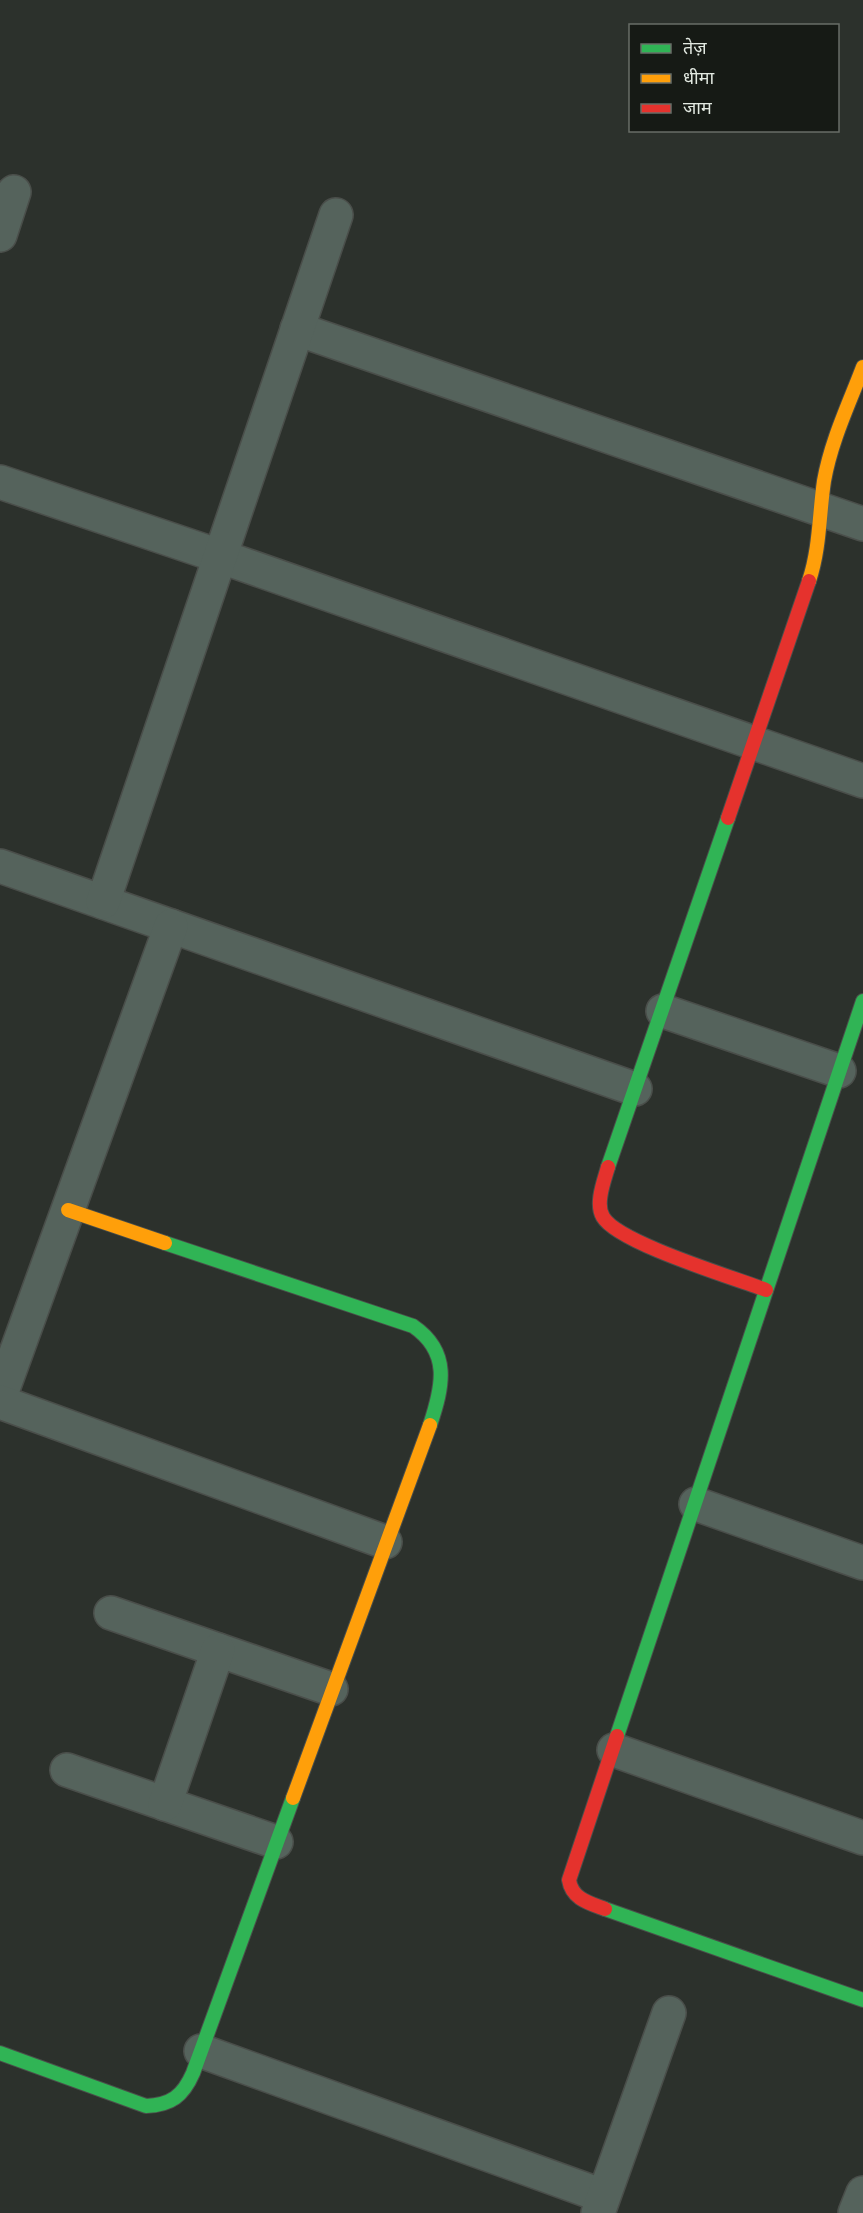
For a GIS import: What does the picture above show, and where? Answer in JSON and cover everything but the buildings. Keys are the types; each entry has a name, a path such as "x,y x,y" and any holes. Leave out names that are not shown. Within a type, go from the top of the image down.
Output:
{"street":[{"path":"0,235 14,192"},
{"path":"103,902 222,557 336,215"},
{"path":"297,329 863,524"},
{"path":"766,1290 623,1235 602,1216 600,1206 603,1186 635,1089 755,745 815,564 821,534 821,508 827,467 863,367"},
{"path":"0,482 222,557 863,781"},
{"path":"0,866 635,1089"},
{"path":"0,1397 171,926"},
{"path":"863,1001 614,1750 572,1869 570,1889 575,1896 589,1903 863,2000"},
{"path":"663,1011 839,1071"},
{"path":"0,2053 146,2106 161,2107 181,2097 201,2051 331,1689 437,1404 441,1377 439,1354 429,1334 413,1326 68,1210"},
{"path":"0,1402 385,1542"},
{"path":"696,1504 863,1563"},
{"path":"111,1613 331,1689"},
{"path":"165,1804 218,1650"},
{"path":"614,1750 863,1838"},
{"path":"67,1770 276,1842"},
{"path":"201,2051 600,2204 669,2013"},
{"path":"855,2213 863,2193"}],"traffic: fast":[{"path":"608,1167 728,818"},
{"path":"617,1736 863,1001"},
{"path":"165,1243 413,1326 434,1347 439,1358 440,1383 430,1425"},
{"path":"0,2053 146,2106 162,2104 175,2098 185,2088 193,2073 293,1798"},
{"path":"605,1909 863,2000"}],"traffic: slow":[{"path":"809,581 817,544 827,466 863,367"},
{"path":"68,1210 165,1243"},
{"path":"293,1798 430,1425"}],"traffic: jam":[{"path":"728,818 809,581"},
{"path":"608,1167 601,1192 600,1206 603,1217 613,1227 630,1238 653,1248 766,1290"},
{"path":"605,1909 577,1896 569,1880 617,1736"}]}
